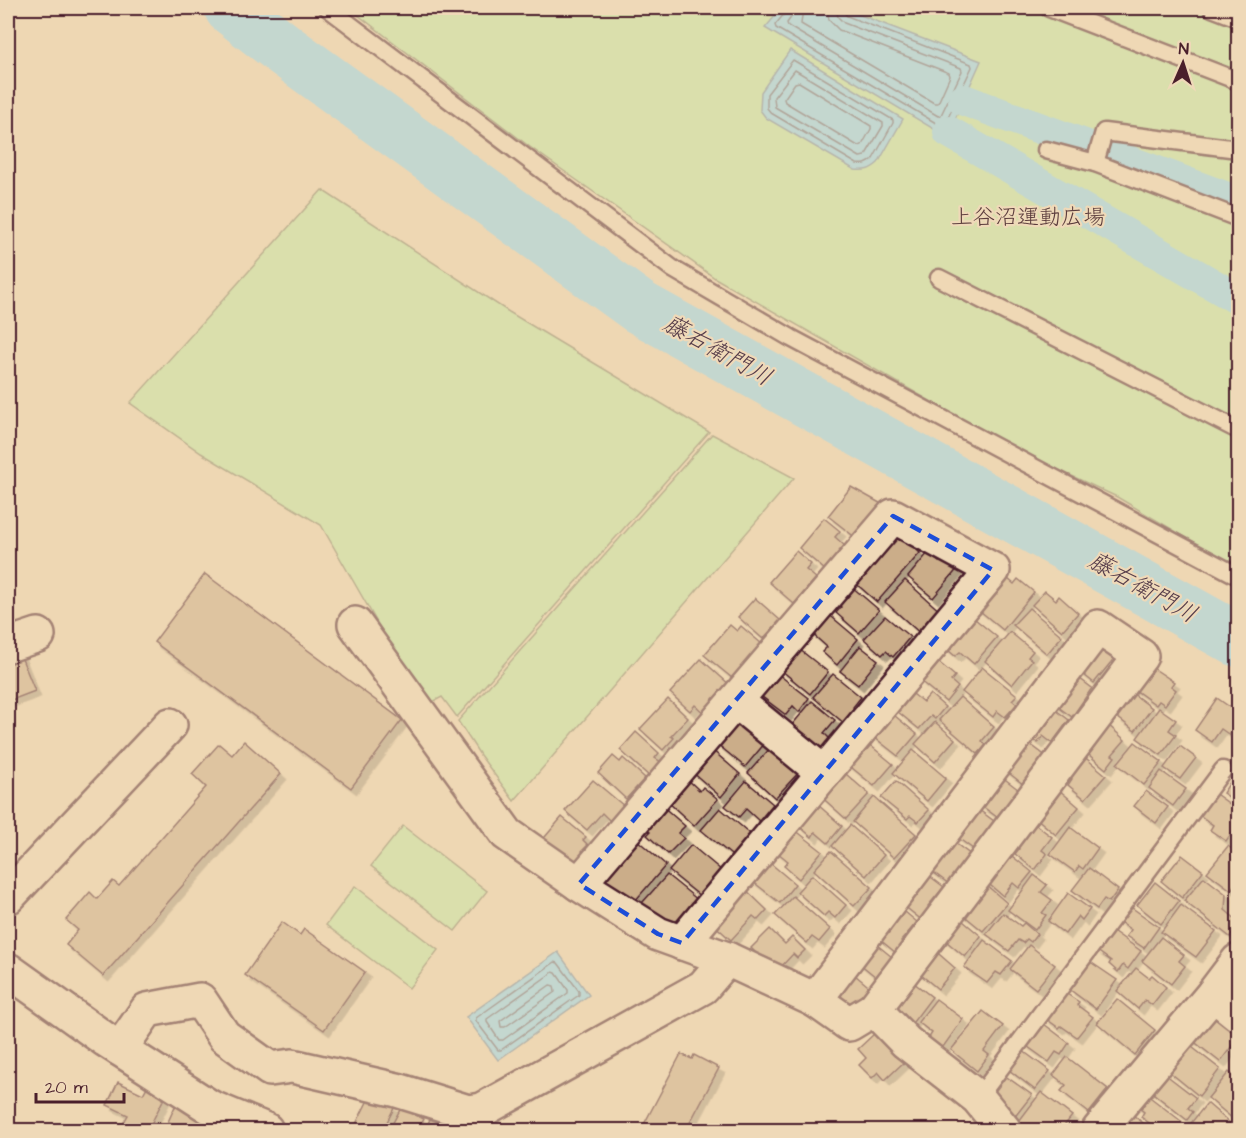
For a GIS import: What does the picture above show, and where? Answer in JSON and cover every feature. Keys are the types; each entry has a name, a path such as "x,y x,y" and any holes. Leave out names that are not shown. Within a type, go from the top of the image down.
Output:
{"street":[{"path":"579,884 893,516 993,570 681,943"},
{"path":"355,624 507,834 579,884 658,934 727,959 815,1000 849,1024 874,1009 1141,656 1098,627 815,1000"},
{"path":"8,645 38,635"},
{"path":"736,701 824,773"},
{"path":"8,897 170,725"},
{"path":"120,1048 147,1010 200,1000 224,1036 270,1069 292,1066 397,1090 468,1112 482,1110 703,987 727,959"},
{"path":"1099,1131 1239,961"},
{"path":"8,970 120,1048 210,1107 247,1127"},
{"path":"1213,994 1239,1014"},
{"path":"874,1009 906,1042 978,1098 1004,1131"}],"lane":[{"path":"328,8 673,269 791,338 1239,576"},
{"path":"1049,8 1239,81"},
{"path":"1212,8 1239,18"},
{"path":"1095,164 1104,132 1239,149"},
{"path":"1046,150 1095,164 1239,218"},
{"path":"939,278 1239,430"},
{"path":"978,1098 1223,770"}],"highlighted area":[{"path":"893,516 993,570 682,943 658,934 579,884"}],"green space":[{"name":"上谷沼運動広場","path":"349,8 1238,8 1238,568 1117,497 1016,450 715,278 530,147"},
{"path":"322,190 509,312 709,432 457,717 442,697 425,706 321,525 201,453 130,403"},
{"path":"712,434 794,478 514,801 458,721"},
{"path":"403,826 487,891 455,931 371,866"},
{"path":"355,886 438,950 409,988 326,925"}],"water":[{"path":"782,8 842,8 981,61 947,137 765,28"},
{"path":"790,50 903,119 878,163 867,170 855,170 766,118 760,110 761,92"},
{"path":"558,952 589,995 498,1060 466,1017"}],"building":[{"path":"851,487 887,507 856,538 828,516"},
{"path":"824,518 840,531 835,537 845,546 825,570 799,548"},
{"path":"896,531 920,553 877,602 853,581"},
{"path":"796,551 811,564 806,570 816,578 794,604 769,582"},
{"path":"928,553 939,562 945,555 959,567 933,598 908,577"},
{"path":"1001,573 1014,584 1018,579 1034,592 1003,630 974,606"},
{"path":"205,574 402,720 351,788 154,642"},
{"path":"905,580 942,613 922,635 885,602"},
{"path":"851,586 879,610 859,633 836,613 841,607 836,602"},
{"path":"1045,591 1056,600 1059,596 1078,613 1062,631 1032,605"},
{"path":"755,598 780,620 763,639 738,617"},
{"path":"1029,608 1062,636 1047,654 1013,625"},
{"path":"826,612 858,639 837,665 822,652 827,647 809,631"},
{"path":"969,614 997,637 974,664 960,652 955,656 942,645"},
{"path":"885,616 910,637 893,657 886,651 882,655 864,639"},
{"path":"730,625 737,631 741,626 762,644 732,678 704,655"},
{"path":"1010,632 1033,651 1028,657 1032,660 1012,685 985,661"},
{"path":"1097,640 1116,656 1094,683 1074,667"},
{"path":"860,646 878,660 858,685 840,671"},
{"path":"799,649 828,672 810,694 781,670"},
{"path":"20,654 35,691 9,701 8,659"},
{"path":"701,659 731,686 706,715 695,705 690,711 670,693"},
{"path":"936,660 955,676 951,681 958,687 946,702 919,680"},
{"path":"1147,664 1174,682 1171,686 1176,690 1165,705 1159,701 1156,705 1131,687"},
{"path":"982,667 1017,695 1012,700 1017,704 1005,717 997,711 993,717 962,692"},
{"path":"774,671 809,698 799,712 793,706 786,715 757,693"},
{"path":"1071,672 1092,688 1072,717 1050,701"},
{"path":"833,674 861,697 853,707 857,710 845,724 813,697"},
{"path":"1128,690 1152,708 1135,731 1117,717 1121,711 1116,707"},
{"path":"913,694 923,702 930,694 945,707 935,719 931,716 919,729 898,712"},
{"path":"960,697 994,727 982,741 986,745 978,754 939,720"},
{"path":"1217,698 1238,713 1238,731 1234,738 1221,729 1212,742 1195,730"},
{"path":"668,699 688,718 671,736 674,738 663,750 640,729"},
{"path":"812,701 835,720 824,733 830,739 820,751 791,726"},
{"path":"1048,704 1069,720 1052,743 1043,736 1038,743 1025,733"},
{"path":"1159,708 1176,720 1169,730 1176,735 1161,755 1137,738"},
{"path":"889,711 917,734 898,756 870,734"},
{"path":"735,719 765,743 745,767 716,743"},
{"path":"935,722 955,739 935,762 915,744"},
{"path":"1106,723 1125,740 1112,755 1115,757 1106,769 1083,750"},
{"path":"636,732 659,753 655,758 661,762 649,776 620,750"},
{"path":"1022,738 1047,757 1024,785 1000,766"},
{"path":"244,741 281,774 103,976 66,945 78,930 66,920 90,892 97,899 113,881 119,886 206,787 192,774 219,744 232,755"},
{"path":"865,741 893,764 874,786 846,763"},
{"path":"1135,742 1162,762 1144,785 1117,764"},
{"path":"773,745 801,770 775,798 748,773"},
{"path":"1180,746 1196,758 1180,779 1164,768"},
{"path":"711,749 740,774 721,797 691,771"},
{"path":"913,750 946,778 927,801 893,773"},
{"path":"1081,754 1106,775 1085,799 1068,785 1072,779 1065,773"},
{"path":"613,756 620,762 623,758 645,778 626,799 598,773"},
{"path":"839,768 869,794 846,819 817,793"},
{"path":"1238,770 1238,803 1223,793"},
{"path":"1161,771 1186,789 1173,806 1149,788"},
{"path":"997,773 1023,793 1001,820 975,801"},
{"path":"686,778 700,791 703,787 718,799 694,826 666,800"},
{"path":"593,780 624,806 611,822 602,813 587,830 565,811"},
{"path":"746,781 773,804 759,821 746,809 739,817 725,806"},
{"path":"896,781 929,810 918,822 910,816 907,819 881,798"},
{"path":"1058,789 1079,807 1056,835 1035,817"},
{"path":"1146,791 1168,807 1156,823 1134,806"},
{"path":"1213,792 1238,810 1238,824 1226,841 1210,830 1213,825 1198,814"},
{"path":"874,797 916,834 894,858 853,822"},
{"path":"660,804 685,826 678,833 684,838 668,854 647,835 650,832 642,825"},
{"path":"817,804 842,826 828,843 815,832 812,837 799,826"},
{"path":"975,807 998,824 977,852 950,832"},
{"path":"720,808 754,837 736,859 701,830"},
{"path":"562,817 586,837 583,840 588,845 582,851 586,855 577,865 562,852 556,859 539,844"},
{"path":"1031,821 1052,837 1042,850 1047,854 1035,870 1015,854 1019,849 1012,844"},
{"path":"850,825 884,855 866,876 832,846"},
{"path":"790,826 822,851 799,879 784,866 788,861 772,848"},
{"path":"1070,827 1098,848 1083,869 1079,866 1075,872 1050,854"},
{"path":"947,837 971,855 949,884 925,866"},
{"path":"636,839 666,865 628,909 598,883"},
{"path":"691,845 721,870 700,896 669,871"},
{"path":"1228,846 1238,854 1238,880 1231,890 1207,872"},
{"path":"831,851 872,887 854,906 814,870"},
{"path":"1007,852 1032,872 1019,888 1013,883 1003,896 984,880"},
{"path":"1182,855 1203,871 1182,898 1161,881"},
{"path":"763,857 795,884 780,903 747,877"},
{"path":"1089,868 1118,890 1109,902 1104,899 1097,909 1072,890"},
{"path":"923,871 944,887 928,906 932,910 923,921 898,901"},
{"path":"667,875 698,900 680,921 662,921 642,903"},
{"path":"812,875 846,905 835,918 828,912 824,916 797,892"},
{"path":"1034,875 1047,885 1041,892 1052,900 1042,913 1046,915 1035,930 1008,910"},
{"path":"1204,877 1226,894 1225,910 1238,921 1238,926 1230,937 1184,901"},
{"path":"1155,882 1179,901 1161,924 1137,905"},
{"path":"985,884 1007,903 983,931 961,913"},
{"path":"742,886 767,910 758,920 753,916 731,940 710,921"},
{"path":"1068,893 1090,909 1082,920 1078,916 1065,934 1048,921"},
{"path":"793,896 830,929 819,942 812,937 807,943 775,915"},
{"path":"1128,905 1159,927 1144,948 1126,936 1131,930 1117,920"},
{"path":"1181,905 1216,931 1196,957 1161,932"},
{"path":"898,906 917,922 901,941 904,944 896,953 873,934"},
{"path":"1003,913 1021,926 1024,923 1037,934 1031,942 1027,939 1023,943 1018,940 1009,951 986,934"},
{"path":"957,916 981,936 965,957 940,936"},
{"path":"282,922 300,935 304,929 365,972 324,1030 245,975"},
{"path":"770,929 785,944 792,937 805,950 797,958 793,954 779,969 772,962 769,966 751,948"},
{"path":"1110,929 1141,951 1128,969 1123,965 1118,972 1109,964 1111,961 1096,950"},
{"path":"1161,937 1184,955 1179,961 1185,966 1171,984 1142,961"},
{"path":"984,940 1012,961 1001,975 996,972 987,983 964,967"},
{"path":"876,944 892,957 876,977 854,959"},
{"path":"1029,945 1055,965 1036,989 1010,969"},
{"path":"932,948 955,968 938,989 914,969"},
{"path":"1089,961 1117,980 1096,1009 1069,989"},
{"path":"1136,968 1149,978 1152,975 1166,987 1152,1005 1145,1000 1138,1009 1117,991"},
{"path":"849,970 873,990 857,1008 850,1002 842,1012 825,997"},
{"path":"909,979 932,997 910,1026 893,1013 902,1000 897,996"},
{"path":"1064,992 1079,1002 1077,1005 1093,1017 1077,1037 1045,1018"},
{"path":"936,999 963,1019 938,1054 925,1044 932,1033 918,1022"},
{"path":"1117,999 1155,1030 1135,1055 1097,1023"},
{"path":"1208,1008 1238,1032 1238,1038 1220,1062 1187,1036"},
{"path":"983,1011 1003,1026 984,1051 989,1055 977,1071 951,1050"},
{"path":"1040,1021 1069,1043 1061,1055 1056,1052 1049,1062 1024,1044"},
{"path":"875,1033 904,1062 885,1080 878,1072 872,1078 859,1065 866,1058 858,1049"},
{"path":"1188,1044 1220,1069 1199,1096 1167,1070"},
{"path":"1023,1051 1050,1071 1035,1090 1009,1070"},
{"path":"681,1054 692,1059 694,1055 719,1068 686,1130 641,1130"},
{"path":"1067,1057 1108,1089 1089,1113 1061,1091 1066,1085 1053,1075"},
{"path":"1161,1071 1196,1098 1188,1108 1193,1112 1187,1120 1148,1089"},
{"path":"1229,1072 1238,1080 1238,1123 1208,1098"},
{"path":"1004,1075 1032,1095 1013,1119 990,1094"},
{"path":"118,1082 143,1094 148,1085 166,1094 148,1130 140,1130 124,1122 128,1115 107,1105"},
{"path":"1142,1091 1185,1124 1179,1130 1159,1130 1141,1117 1144,1112 1133,1103"},
{"path":"1041,1092 1072,1116 1061,1130 1023,1130 1016,1125"},
{"path":"370,1096 394,1108 383,1130 353,1130"},
{"path":"1207,1103 1238,1130 1200,1130 1191,1123"},
{"path":"176,1104 209,1119 204,1130 185,1130 168,1122"},
{"path":"401,1108 424,1119 418,1130 389,1130"},
{"path":"1133,1115 1152,1130 1121,1130"},
{"path":"431,1117 454,1127 453,1130 425,1130"}],"waterway":[{"name":"藤右衛門川","path":"231,8 286,51 639,307 1238,640"},
{"path":"964,100 1238,202"},
{"path":"949,132 1238,299"}]}
